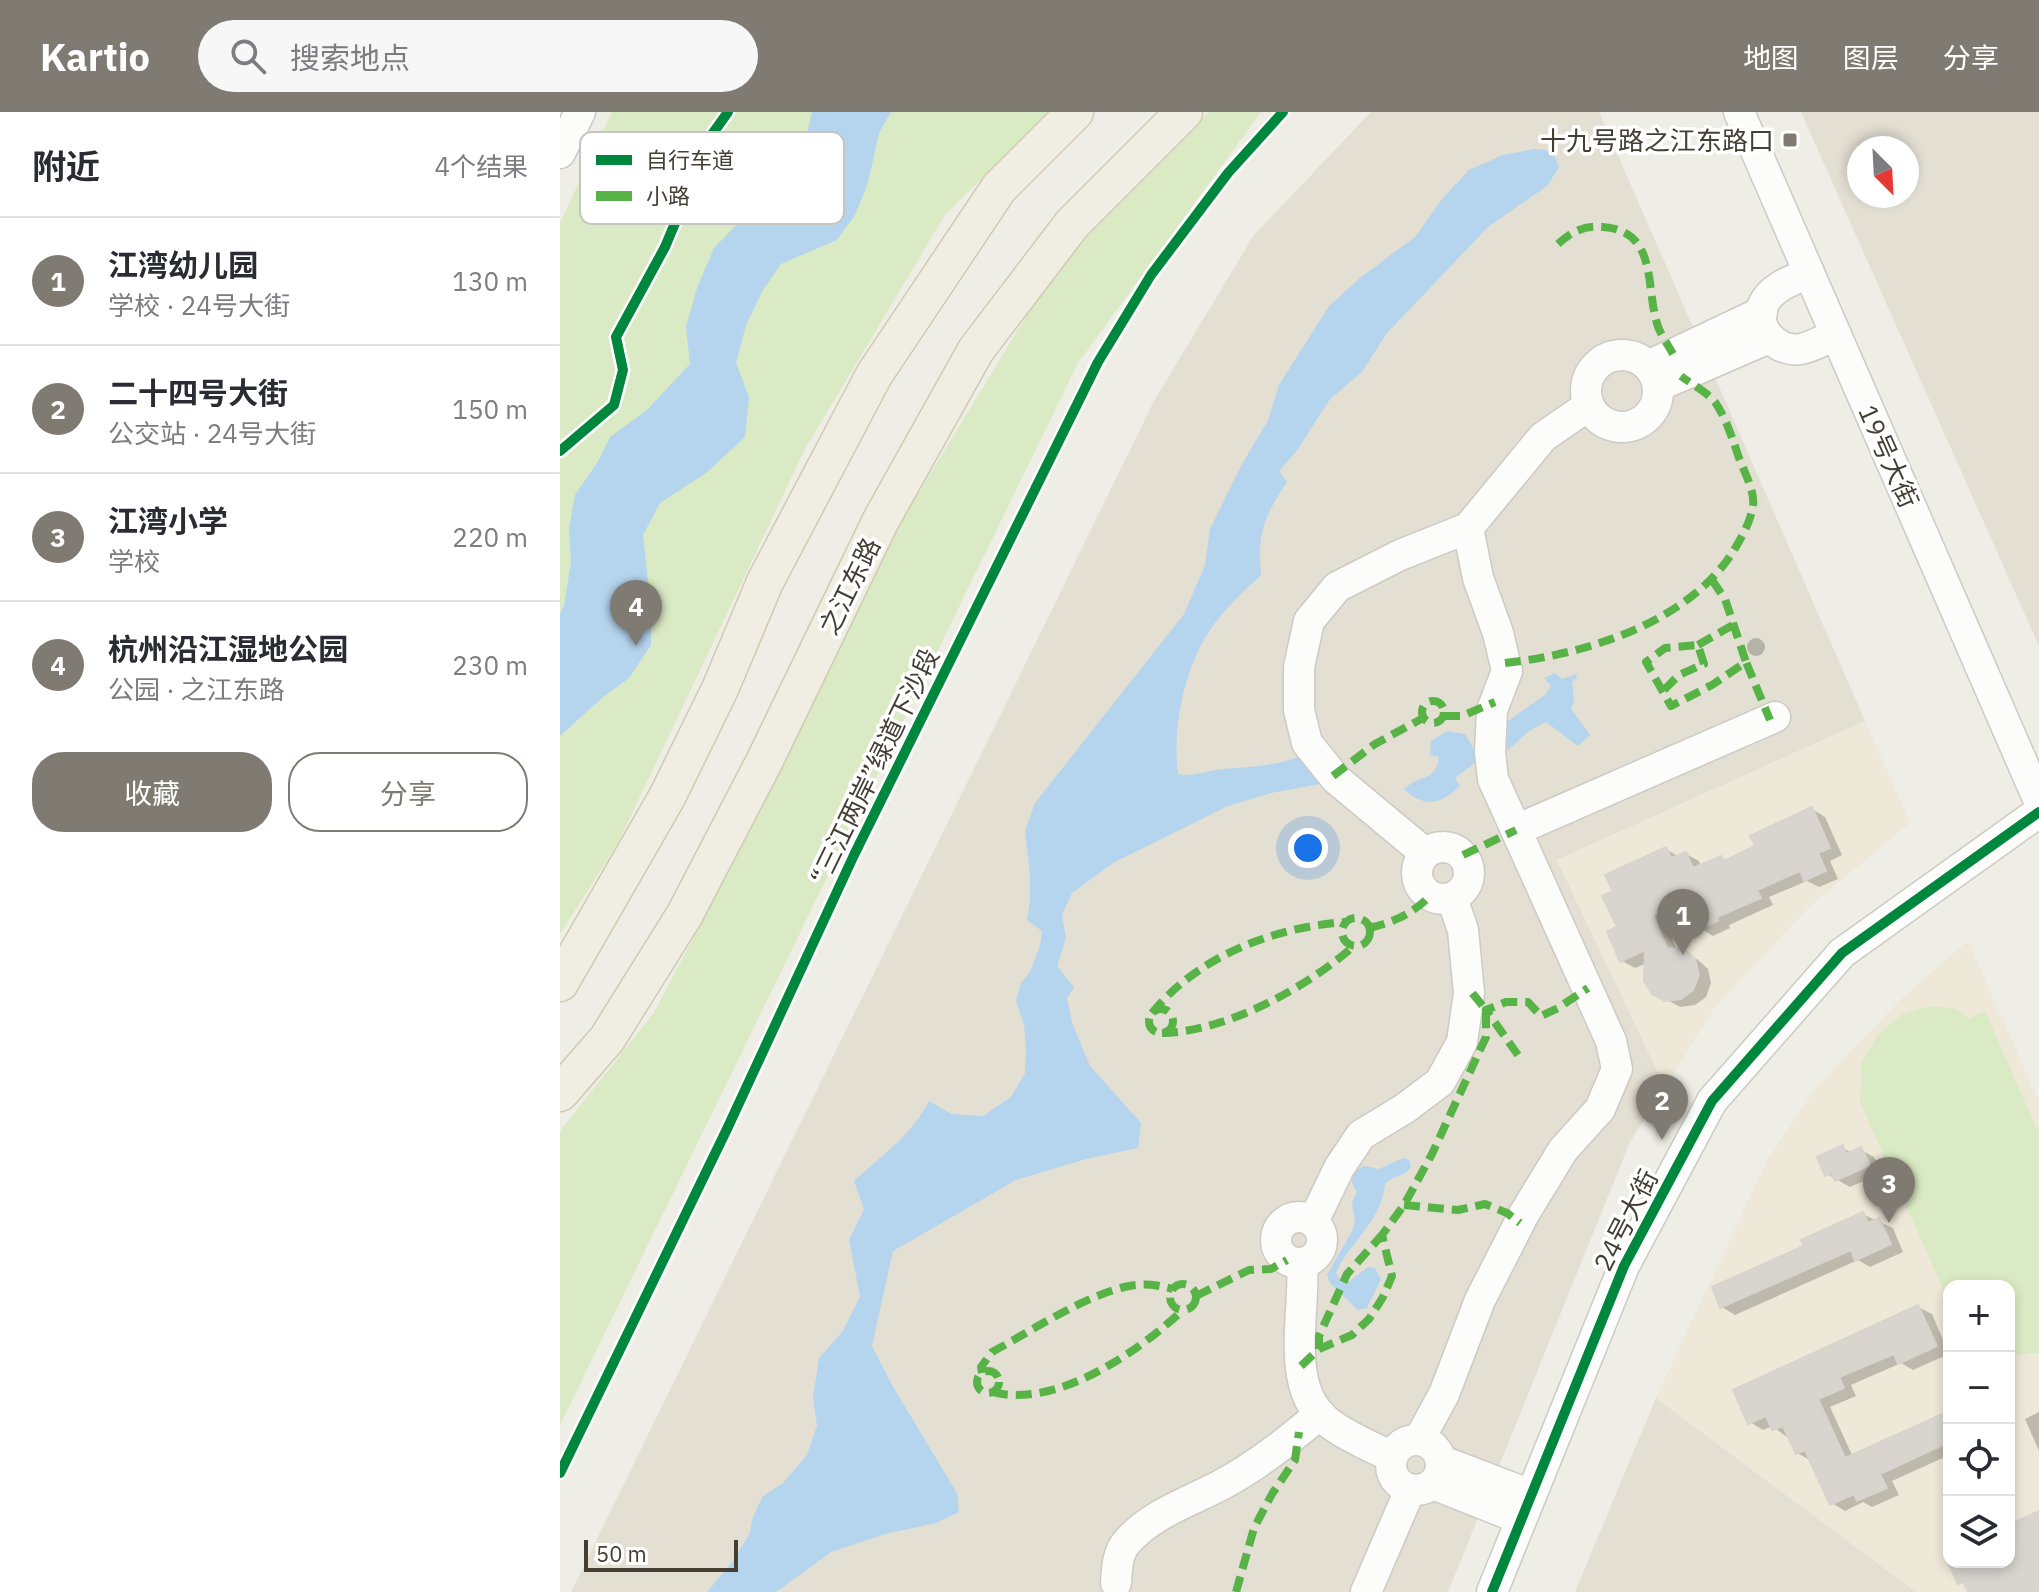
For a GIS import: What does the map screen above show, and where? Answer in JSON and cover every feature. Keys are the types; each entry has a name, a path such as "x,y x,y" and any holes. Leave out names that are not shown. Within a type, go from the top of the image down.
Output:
{"main road":[{"path":"560,983 667,797 720,689 765,582 874,375 999,188 1075,112"},
{"name":"之江东路","path":"560,1093 607,1039 685,914 764,762 881,520 976,350 1072,224 1184,112"}],"street":[{"path":"560,153 580,112"},
{"name":"19号大街","path":"1739,112 2039,801"},
{"path":"1809,273 1776,288 1763,304 1766,325 1782,348 1800,349 1836,335"},
{"path":"1653,376 1766,325"},
{"path":"1626,355 1638,358 1653,376 1654,409 1637,424 1614,427 1603,423 1588,406 1585,393 1587,381 1601,360 1626,355"},
{"path":"1392,1457 1329,1424 1308,1400 1299,1338 1304,1290 1302,1263 1320,1250 1321,1235 1313,1222 1339,1168 1361,1135 1440,1082 1462,1042 1469,993 1463,930 1452,898 1469,879 1463,855 1448,847 1425,853 1336,779 1307,743 1299,710 1299,667 1309,621 1337,587 1400,555 1468,528 1543,437 1588,406"},
{"path":"1419,1440 1444,1394 1480,1300 1524,1214 1563,1150 1600,1109 1617,1069 1611,1041 1493,779 1490,752 1492,710 1507,671 1498,633 1478,578 1468,528"},
{"path":"1516,830 1775,717"},
{"name":"24号大街","path":"1492,1592 1624,1266 1712,1101 1842,953 2039,812"},
{"path":"1118,1589 1118,1561 1125,1544 1147,1524 1261,1461 1320,1414"},
{"path":"1366,1592 1428,1478 1434,1446 1419,1440 1402,1444 1392,1457 1392,1473 1396,1481 1428,1478 1526,1507"}],"path":[{"path":"561,1470 569,1455"}],"shaded area":[{"path":"1371,112 1599,112 1865,721 1557,860 1665,1087 1630,1142 1448,1592 571,1592 1154,401 1254,235"},
{"path":"1801,112 2039,112 2039,646"},
{"path":"1865,721 1910,823 1812,904 1715,1007 1665,1087 1557,860"},
{"path":"1968,941 2039,1102 2039,1592 1916,1592 1656,1398 1768,1159 1815,1089 1902,998"},
{"path":"1656,1398 1916,1592 1575,1592"}],"green space":[{"path":"612,112 1049,112 945,215 805,449 618,843 560,934 560,223 580,180 580,224 844,224 844,132 603,132"},
{"path":"1210,112 1261,112 1078,363 560,1425 560,1131 653,1014 748,835 905,515 1046,284 1155,156"},
{"path":"1931,1006 1956,1009 1969,1019 1985,1011 2039,1134 2039,1353 2015,1355 2015,1280 1943,1280 1943,1289 1860,1102 1862,1062 1877,1036 1902,1014"}],"water":[{"path":"812,112 891,112 879,133 868,183 855,215 837,240 781,264 763,290 746,325 736,363 749,397 745,437 706,473 660,503 643,535 651,611 651,645 629,678 560,736 560,613 564,606 571,562 569,528 575,495 610,437 647,410 690,364 686,327 697,288 714,248 737,224 844,224 844,132 807,132"},
{"path":"1535,149 1553,151 1559,167 1547,186 1488,227 1387,333 1362,372 1330,399 1296,452 1279,471 1287,482 1264,526 1260,548 1261,575 1210,630 1193,662 1179,719 1178,774 1268,765 1299,757 1320,784 1271,793 1228,806 1113,863 1072,893 1062,915 1066,938 1057,966 1074,987 1067,998 1072,1023 1090,1066 1141,1123 1138,1148 1086,1159 1016,1180 893,1251 872,1346 957,1493 959,1512 936,1523 885,1534 831,1552 776,1592 707,1592 732,1562 750,1533 762,1497 783,1483 807,1455 817,1426 813,1398 819,1358 843,1331 860,1296 849,1240 864,1209 854,1181 905,1135 929,1101 951,1114 983,1116 1011,1097 1025,1073 1024,1025 1016,1001 1021,983 1030,972 1040,946 1042,931 1027,920 1030,874 1025,831 1035,803 1184,614 1205,565 1210,529 1268,420 1279,385 1329,306 1416,236 1442,199 1469,170 1503,155"},
{"path":"1555,673 1562,679 1576,674 1577,678 1572,682 1574,700 1571,709 1590,735 1578,746 1546,722 1529,731 1507,751 1508,721 1546,694 1551,686 1544,678"},
{"path":"1447,731 1465,734 1480,759 1455,778 1460,786 1446,797 1432,802 1419,799 1404,789 1435,770 1439,757 1430,755 1431,741"},
{"path":"1403,1158 1409,1160 1411,1167 1385,1184 1371,1221 1336,1273 1339,1278 1350,1281 1368,1267 1375,1268 1381,1279 1367,1308 1358,1310 1330,1283 1327,1275 1355,1221 1352,1202 1357,1192 1352,1183 1353,1172 1364,1166 1379,1169"}],"building":[{"path":"1812,807 1830,848 1818,853 1826,871 1804,881 1800,871 1757,890 1761,898 1698,929 1685,901 1653,915 1667,948 1684,949 1695,959 1699,975 1693,990 1681,999 1665,1001 1652,994 1644,981 1645,950 1620,962 1607,931 1617,927 1602,896 1613,891 1605,875 1666,847 1671,858 1686,852 1693,868 1721,856 1724,861 1755,846 1750,836"},
{"path":"1843,1145 1846,1154 1861,1147 1870,1165 1835,1181 1831,1173 1825,1176 1817,1157"},
{"path":"1863,1212 1868,1223 1879,1218 1891,1244 1855,1261 1851,1250 1720,1308 1712,1287 1804,1246 1801,1240"},
{"path":"1918,1305 1937,1346 1898,1364 1894,1354 1839,1377 1844,1388 1818,1399 1845,1458 1943,1414 1943,1445 1880,1474 1887,1488 1857,1501 1854,1494 1830,1505 1805,1450 1796,1454 1783,1426 1772,1430 1766,1416 1748,1424 1733,1390"},
{"path":"2039,1511 2039,1592 1968,1592 1963,1581 1958,1584 1951,1568 2015,1568 2015,1522"}],"marked path":[{"path":"1558,244 1573,233 1590,227 1620,231 1632,238 1646,261 1657,325 1673,354"},
{"path":"1505,663 1570,651 1636,629 1694,594 1718,572 1737,545 1752,511 1751,488 1719,408 1708,395 1681,376"},
{"path":"1712,580 1725,599 1746,662"},
{"path":"1698,645 1733,625"},
{"path":"1664,690 1679,675 1704,664 1698,645 1665,648 1646,662 1671,706 1712,685 1746,662 1770,720"},
{"path":"1433,701 1441,704 1444,712 1441,720 1433,723 1425,720 1422,712 1425,704 1433,701"},
{"path":"1444,716 1462,716 1495,702"},
{"path":"1333,776 1375,744 1423,718"},
{"path":"1463,855 1516,830"},
{"path":"1369,928 1402,916 1430,896"},
{"path":"1356,918 1366,922 1370,932 1366,942 1356,946 1346,942 1342,932 1346,922 1356,918"},
{"path":"1152,1013 1192,975 1239,948 1292,930 1346,922"},
{"path":"1162,1033 1187,1031 1239,1016 1290,991 1355,945"},
{"path":"1518,1055 1486,1010 1506,1002 1528,1002 1541,1016 1588,988"},
{"path":"1301,1366 1319,1349 1352,1335 1369,1319 1383,1297 1392,1276 1382,1235 1404,1205 1432,1154 1486,1037 1486,1010 1469,989"},
{"path":"1161,1009 1169,1013 1173,1021 1169,1029 1161,1033 1153,1029 1149,1021 1153,1013 1161,1009"},
{"path":"1404,1205 1458,1210 1485,1204 1507,1213 1520,1223"},
{"path":"1319,1349 1319,1336 1347,1274 1382,1235"},
{"path":"1196,1296 1249,1270 1271,1269 1287,1260"},
{"path":"1183,1284 1192,1288 1196,1297 1192,1306 1183,1310 1174,1306 1170,1297 1174,1288 1183,1284"},
{"path":"982,1373 981,1367 992,1352 1094,1297 1135,1285 1173,1289"},
{"path":"992,1392 1017,1395 1069,1385 1120,1359 1183,1310"},
{"path":"988,1371 996,1374 999,1382 996,1390 988,1393 980,1390 977,1382 980,1374 988,1371"},
{"path":"1236,1592 1254,1528 1295,1460 1299,1432"}],"cycle path":[{"path":"714,132 728,112"},
{"name":"“三江两岸”绿道下沙段","path":"560,1473 727,1129 854,855 1098,362 1151,275 1228,173 1283,112"},
{"path":"560,451 614,405 623,370 616,337 675,224"},
{"path":"1492,1592 1624,1266 1712,1101 1842,953 2039,812"}],"place":[{"name":"十九号路之江东路口","path":"1790,140"},
{"name":"杭州沿江湿地公园","path":"636,646"},
{"name":"江湾幼儿园","path":"1683,955"},
{"name":"二十四号大街","path":"1662,1140"},
{"name":"江湾小学","path":"1889,1223"}]}
